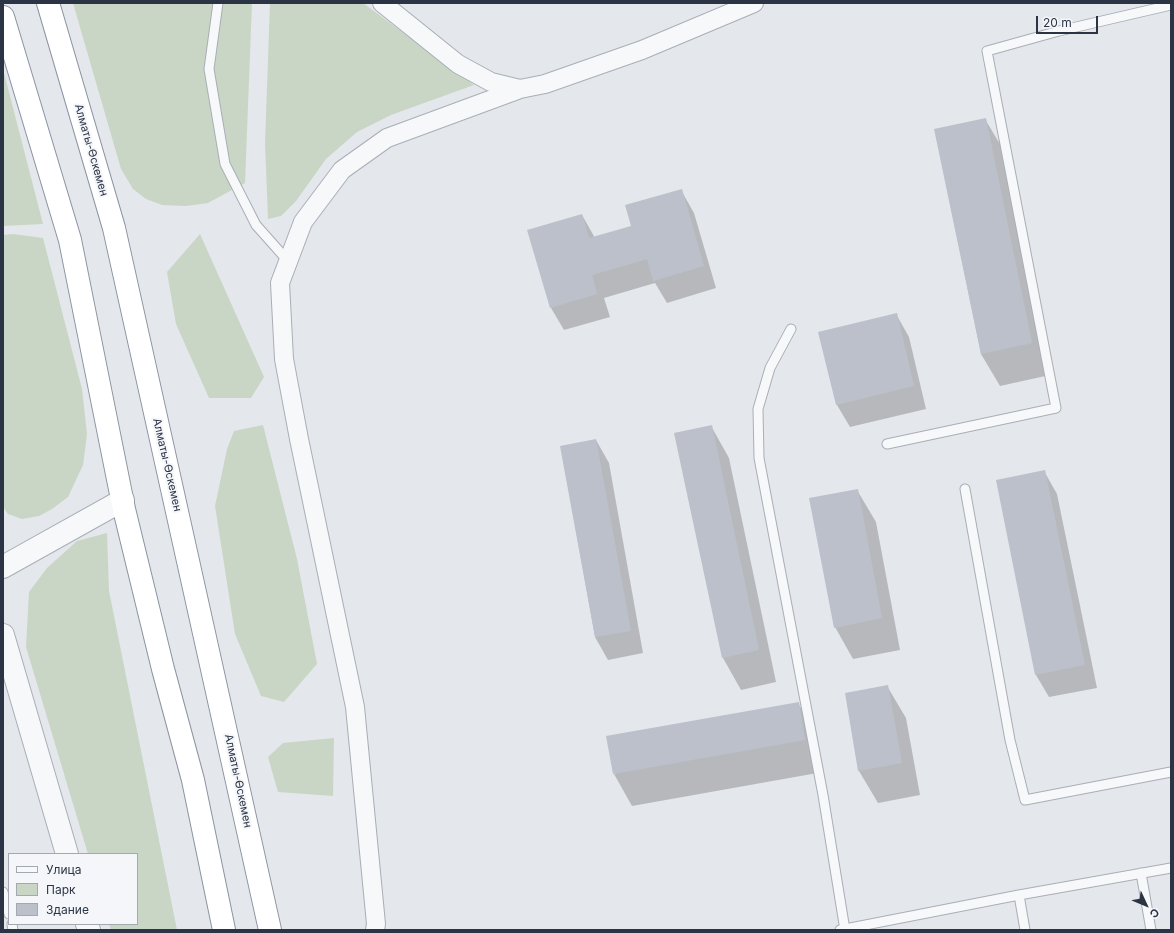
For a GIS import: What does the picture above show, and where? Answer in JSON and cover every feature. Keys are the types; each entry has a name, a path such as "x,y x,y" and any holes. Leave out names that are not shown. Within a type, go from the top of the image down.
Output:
{"highway":[{"name":"Алматы-Өскемен","path":"48,3 114,228 270,930"},
{"path":"3,17 70,240 123,500 163,669 193,780 224,930"}],"street":[{"path":"382,3 458,64 491,82 520,89"},
{"path":"375,930 376,916 355,707 299,439 284,359 280,283 303,222 342,170 387,138 520,89 545,84 642,50 754,3"},
{"path":"3,568 123,500"},
{"path":"4,642 66,853"}],"lane":[{"path":"218,3 209,69 225,164 256,225 288,260"},
{"path":"887,444 1056,408 987,52 1060,31 1171,5"},
{"path":"791,329 770,368 758,408 759,458 823,795 843,930 1019,895 1171,868"},
{"path":"965,489 1010,740 1025,800 1171,772"},
{"path":"1141,873 1151,930"},
{"path":"3,892 8,910"},
{"path":"1019,895 1025,930"}],"green space":[{"path":"73,3 252,3 245,183 208,203 186,206 162,205 146,199 133,189 121,169"},
{"path":"270,3 363,3 474,85 391,115 357,132 326,159 296,201 281,216 268,219 265,143"},
{"path":"3,69 43,224 3,226"},
{"path":"13,234 43,238 82,389 87,434 83,465 68,497 52,509 39,516 22,519 8,514 3,507 3,235"},
{"path":"200,234 264,377 251,398 209,398 176,324 167,272"},
{"path":"263,425 297,559 317,664 284,702 261,696 235,634 215,506 227,449 234,431"},
{"path":"107,533 109,591 177,930 111,930 109,925 138,925 138,853 88,853 26,647 29,592 47,568 77,541"},
{"path":"334,738 333,796 278,792 268,757 283,743"}],"building":[{"path":"986,118 1032,343 981,354 934,129"},
{"path":"682,189 704,266 653,281 647,259 592,275 597,294 550,308 527,230 582,214 589,238 631,226 625,205"},
{"path":"897,313 914,386 836,405 818,332"},
{"path":"712,425 759,650 722,658 674,433"},
{"path":"596,439 631,631 595,637 560,446"},
{"path":"1045,470 1085,665 1035,675 996,480"},
{"path":"858,489 882,618 834,628 809,498"},
{"path":"888,685 902,763 858,771 845,693"},
{"path":"799,702 805,740 613,774 606,736"}]}
